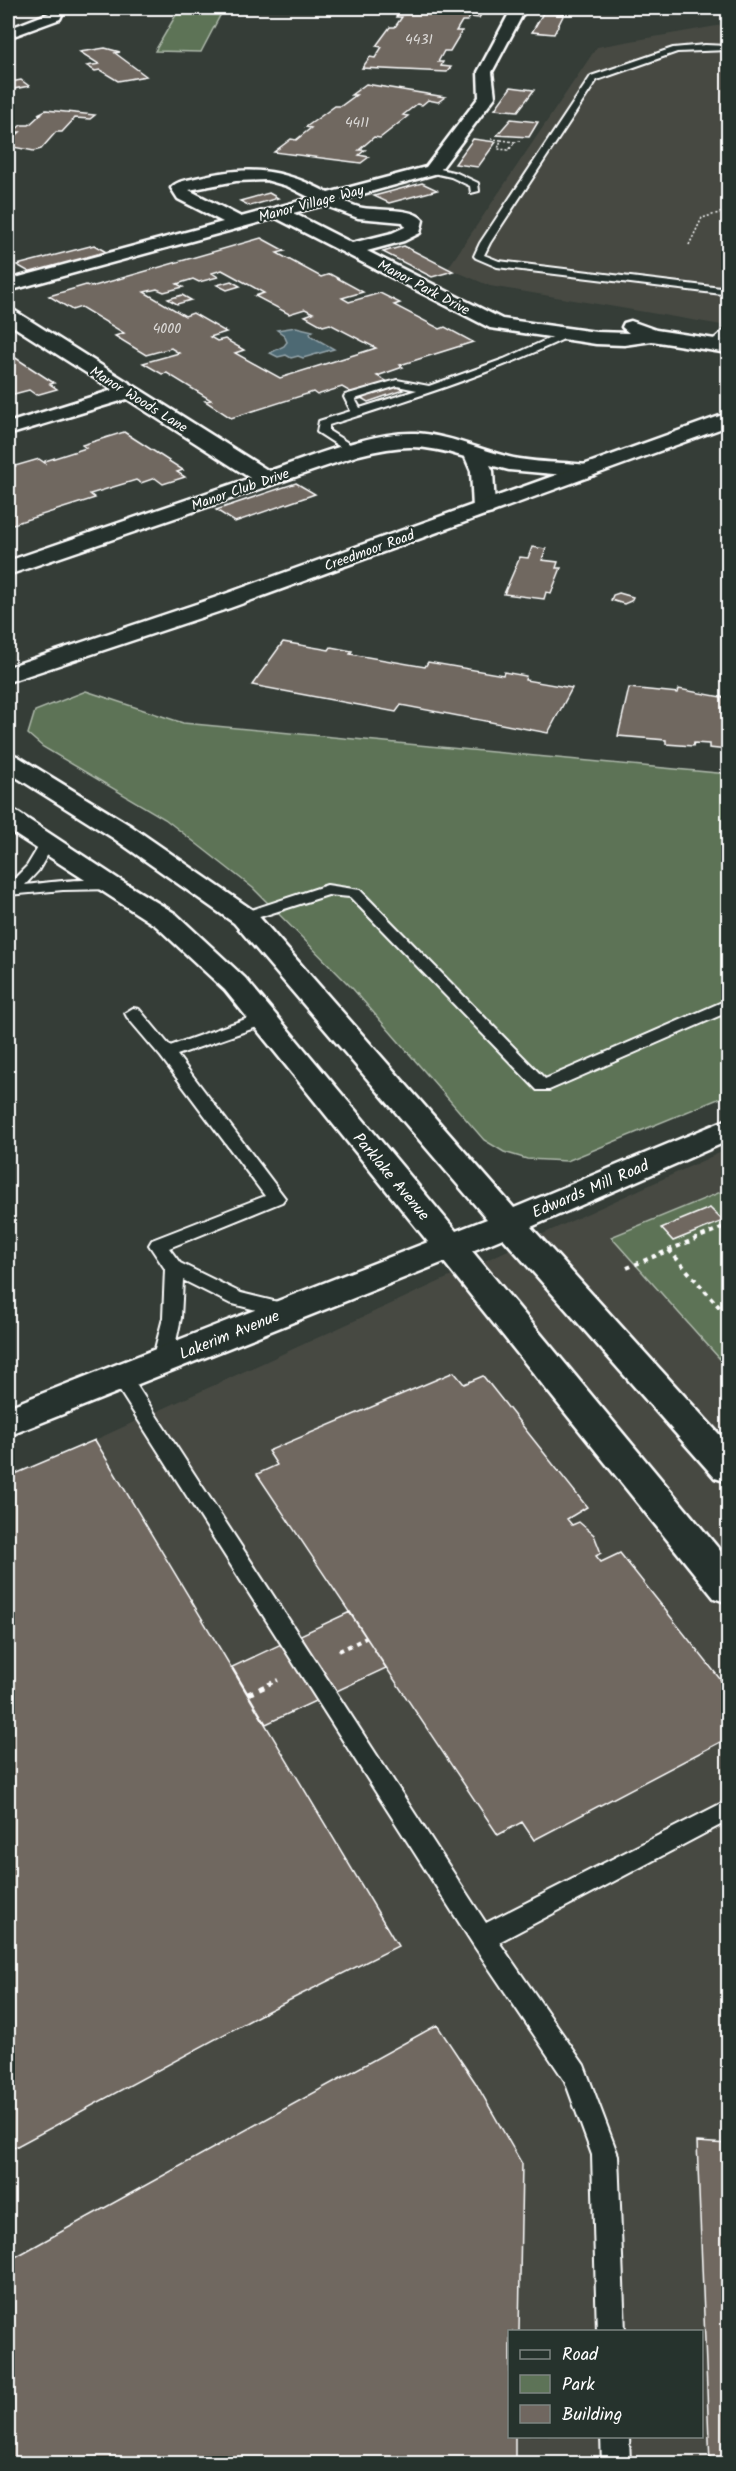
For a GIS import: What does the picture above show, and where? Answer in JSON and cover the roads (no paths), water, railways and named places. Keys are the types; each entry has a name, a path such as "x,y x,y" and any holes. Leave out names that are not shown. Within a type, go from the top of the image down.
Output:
{"street":[{"path":"8,34 55,16 58,8"},
{"path":"432,170 488,97 485,72 519,8"},
{"name":"Manor Village Way","path":"8,286 432,170"},
{"name":"Manor Park Drive","path":"239,223 184,195 179,188 214,178 260,176 291,181 326,200 353,211 398,214 414,220 414,229 398,237 352,249"},
{"name":"Manor Park Drive","path":"279,213 497,324 536,328 591,339 636,339 652,334 721,346"},
{"name":"Manor Woods Lane","path":"8,317 268,480"},
{"name":"Manor Park Drive","path":"497,324 506,337 537,349"},
{"path":"721,346 722,356 729,360"},
{"path":"8,429 129,393"},
{"name":"Creedmoor Road","path":"8,675 222,603 729,419"},
{"name":"Manor Club Drive","path":"8,568 352,450 381,443 415,439 452,446 509,464 587,471"},
{"path":"475,455 482,471 484,508"},
{"path":"8,761 122,832 244,917 509,1223 729,1468"},
{"name":"Parklake Avenue","path":"8,818 110,886 166,920 235,984 729,1587"},
{"name":"Edwards Mill Road","path":"450,1246 729,1129"},
{"name":"Lakerim Avenue","path":"8,1422 450,1246"}],"lane":[{"path":"726,292 497,264 479,256 484,243 594,78 676,50 705,46 729,48"},
{"path":"432,170 466,179 475,185 474,191"},
{"path":"721,346 729,330"},
{"path":"352,450 323,432 323,423 430,388 537,349 566,334"},
{"path":"357,412 349,397 397,383 430,388"},
{"path":"10,890 33,868 47,844"},
{"path":"10,890 63,885 110,886"},
{"path":"244,917 327,890 355,893 543,1086 729,1006"},
{"path":"133,1013 167,1053 276,1198 158,1245 174,1268 236,1298 287,1311"},
{"path":"167,1053 263,1019"},
{"path":"162,1360 172,1318 174,1268"},
{"path":"121,1377 482,1938 575,2074 605,2155 611,2330"},
{"path":"482,1938 729,1810"},
{"path":"615,2438 616,2463"}],"water":[{"path":"296,327 313,331 310,333 311,336 334,349 303,358 298,356 291,358 286,355 278,357 270,353 287,342 284,335 277,330"}]}
